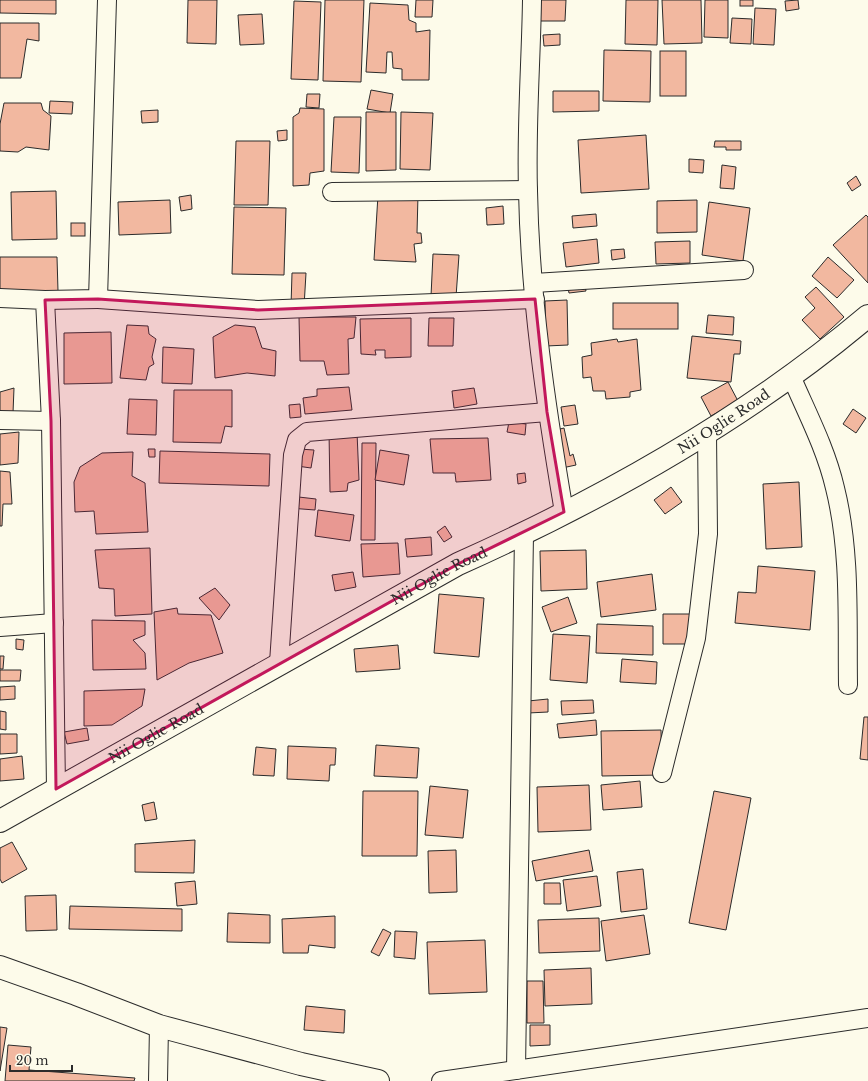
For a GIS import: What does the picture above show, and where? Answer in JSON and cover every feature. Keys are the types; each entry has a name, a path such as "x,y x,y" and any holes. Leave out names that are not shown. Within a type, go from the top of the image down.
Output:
{"street":[{"path":"98,299 107,0"},
{"path":"532,0 528,190 534,291 547,412 564,512"},
{"path":"332,192 528,190"},
{"path":"0,298 46,300 98,299 258,310 534,291 744,270"},
{"path":"46,300 51,421 56,789"},
{"name":"Nii Oglie Road","path":"0,821 279,663 458,564 524,534 674,453 708,433 791,376 832,347 868,316"},
{"path":"791,376 827,459 836,490 845,551 848,685"},
{"path":"279,663 293,455 297,440 307,432 547,412"},
{"path":"0,420 51,421"},
{"path":"662,773 696,638 708,534 708,433"},
{"path":"516,1070 524,534"},
{"path":"0,627 54,623"},
{"path":"0,967 159,1026 286,1060 378,1081"},
{"path":"441,1081 868,1018"},
{"path":"158,1081 159,1026"}],"highlighted area":[{"path":"98,299 258,310 535,299 547,412 564,512 458,564 56,789 51,421 45,300"}],"building":[{"path":"0,0 56,0 56,14 0,13"},
{"path":"188,0 217,0 216,44 187,43"},
{"path":"325,0 364,0 361,82 323,81"},
{"path":"416,0 433,0 432,17 415,17"},
{"path":"536,0 566,0 565,21 536,21"},
{"path":"626,0 658,0 657,45 625,44"},
{"path":"662,0 701,0 702,43 664,44"},
{"path":"705,0 728,0 728,38 704,37"},
{"path":"740,0 753,0 753,6 740,6"},
{"path":"798,0 799,9 786,11 785,1"},
{"path":"294,1 321,2 318,80 291,79"},
{"path":"370,3 408,5 409,20 416,23 416,32 430,30 429,80 402,80 402,69 393,68 392,52 387,52 386,73 366,72"},
{"path":"755,8 776,9 774,45 753,44"},
{"path":"262,14 264,44 240,45 238,15"},
{"path":"732,18 752,19 751,44 730,43"},
{"path":"0,23 39,23 39,41 27,39 21,78 0,78"},
{"path":"560,34 560,45 544,46 543,35"},
{"path":"604,50 651,51 650,102 603,101"},
{"path":"660,51 686,51 686,96 660,96"},
{"path":"371,90 393,94 390,113 367,109"},
{"path":"553,91 599,91 599,111 553,112"},
{"path":"307,94 320,94 319,108 306,107"},
{"path":"50,101 73,102 72,114 49,113"},
{"path":"4,103 41,103 43,110 51,116 49,150 26,147 18,152 0,151 0,124"},
{"path":"300,108 324,109 324,171 310,173 309,185 293,186 293,117 299,113"},
{"path":"158,110 158,122 142,123 141,111"},
{"path":"366,112 396,112 396,170 366,171"},
{"path":"401,112 433,113 430,170 400,169"},
{"path":"334,117 361,117 359,173 331,172"},
{"path":"287,130 287,140 278,141 277,131"},
{"path":"646,135 649,189 581,193 578,140"},
{"path":"236,141 270,141 268,205 234,205"},
{"path":"715,141 741,141 741,150 726,150 726,147 714,147"},
{"path":"689,159 704,160 703,173 689,172"},
{"path":"722,165 736,167 734,189 720,188"},
{"path":"856,176 861,185 852,191 847,183"},
{"path":"56,191 57,239 12,240 11,192"},
{"path":"191,195 192,209 181,211 179,197"},
{"path":"378,195 418,195 417,233 421,233 422,243 414,244 416,262 374,260"},
{"path":"170,200 171,233 119,235 118,202"},
{"path":"697,200 697,232 657,233 657,201"},
{"path":"709,202 750,208 743,261 702,255"},
{"path":"503,206 504,224 487,225 486,208"},
{"path":"234,207 286,208 284,275 232,274"},
{"path":"596,214 597,226 573,228 572,216"},
{"path":"866,215 868,217 868,283 833,245"},
{"path":"71,223 85,223 85,236 71,236"},
{"path":"597,239 599,263 566,267 563,243"},
{"path":"690,241 690,263 656,264 655,242"},
{"path":"624,249 625,258 612,260 611,250"},
{"path":"433,254 459,255 456,297 431,296"},
{"path":"0,257 57,257 58,291 0,291"},
{"path":"828,257 854,280 837,298 812,276"},
{"path":"292,273 306,273 304,307 291,306"},
{"path":"585,286 586,291 569,293 568,288"},
{"path":"816,287 844,317 820,339 802,320 815,308 805,297"},
{"path":"567,300 568,345 546,346 545,301"},
{"path":"613,303 678,303 678,329 613,329"},
{"path":"708,315 734,317 733,335 706,333"},
{"path":"299,317 356,317 354,338 348,339 349,374 327,375 324,361 300,361"},
{"path":"411,318 411,357 385,358 385,350 375,350 376,355 361,354 360,319"},
{"path":"429,318 454,318 453,346 428,346"},
{"path":"127,325 148,326 149,334 156,339 152,357 154,364 149,367 146,380 120,378"},
{"path":"235,325 255,327 262,348 276,351 275,376 247,373 215,378 213,337"},
{"path":"111,332 112,383 64,384 64,333"},
{"path":"692,336 741,341 740,354 734,354 731,382 687,378"},
{"path":"617,339 618,342 637,339 641,390 630,392 630,397 606,399 605,391 593,391 591,377 583,378 582,357 592,355 591,343"},
{"path":"163,347 194,349 192,384 162,383"},
{"path":"728,382 738,401 711,416 701,397"},
{"path":"349,387 352,410 305,414 303,398 317,396 317,389"},
{"path":"14,388 13,413 0,414 0,392"},
{"path":"474,388 477,404 454,408 452,391"},
{"path":"174,390 232,390 232,427 225,426 221,443 173,442"},
{"path":"129,399 157,400 156,435 127,434"},
{"path":"300,404 301,417 290,418 289,405"},
{"path":"575,405 578,424 564,426 561,407"},
{"path":"853,409 866,418 856,433 843,424"},
{"path":"509,422 526,424 525,435 507,432"},
{"path":"564,428 570,456 573,454 576,465 562,468 556,430"},
{"path":"19,432 18,463 0,465 0,434"},
{"path":"329,432 357,432 359,480 348,483 347,491 330,492"},
{"path":"488,438 491,480 456,482 455,473 433,473 430,439"},
{"path":"362,443 376,443 375,540 361,540"},
{"path":"148,449 155,449 155,457 149,457"},
{"path":"299,449 314,450 311,468 297,466"},
{"path":"380,450 409,455 404,485 375,480"},
{"path":"160,451 270,454 269,486 159,483"},
{"path":"133,452 132,476 145,483 148,532 96,534 94,511 75,512 74,482 80,467 102,453"},
{"path":"0,471 10,472 12,504 3,504 2,526 0,526"},
{"path":"525,473 526,482 518,484 517,474"},
{"path":"799,482 802,547 766,549 763,484"},
{"path":"671,487 682,502 665,514 654,500"},
{"path":"290,496 316,499 315,510 289,508"},
{"path":"318,510 354,515 350,541 315,536"},
{"path":"445,526 452,537 444,542 437,532"},
{"path":"431,537 432,555 407,557 405,539"},
{"path":"398,543 400,574 363,577 361,544"},
{"path":"150,548 152,614 115,616 114,589 99,588 95,550"},
{"path":"586,550 587,589 541,591 540,551"},
{"path":"758,566 815,571 810,630 735,623 738,592 756,593"},
{"path":"353,572 356,587 335,591 332,575"},
{"path":"652,574 656,610 601,617 597,582"},
{"path":"215,588 230,605 219,620 199,598"},
{"path":"439,594 484,598 479,657 434,653"},
{"path":"568,597 577,623 551,632 542,607"},
{"path":"177,608 178,614 211,615 223,653 189,663 157,680 154,612"},
{"path":"663,614 695,614 694,644 663,644"},
{"path":"92,620 145,621 145,635 133,640 145,653 146,669 93,670"},
{"path":"597,624 653,626 653,655 596,653"},
{"path":"553,634 590,636 587,683 550,680"},
{"path":"16,639 24,640 23,650 16,649"},
{"path":"398,645 400,669 356,672 354,649"},
{"path":"0,656 4,656 3,669 0,669"},
{"path":"622,659 657,662 656,684 620,682"},
{"path":"0,670 21,670 20,681 0,681"},
{"path":"15,686 15,699 0,700 0,687"},
{"path":"145,689 142,706 112,725 84,726 84,691"},
{"path":"548,699 548,712 528,713 528,701"},
{"path":"593,700 594,713 562,715 561,701"},
{"path":"0,711 6,712 6,730 0,729"},
{"path":"864,717 868,717 868,760 860,759"},
{"path":"596,720 597,735 559,738 557,724"},
{"path":"87,728 89,740 67,744 64,732"},
{"path":"661,730 662,775 602,776 601,731"},
{"path":"0,734 17,734 17,753 0,754"},
{"path":"376,745 419,748 417,778 374,776"},
{"path":"288,746 336,748 335,765 330,765 329,781 287,779"},
{"path":"256,747 276,749 274,776 253,775"},
{"path":"22,756 24,779 0,781 0,759"},
{"path":"640,781 642,807 603,810 601,785"},
{"path":"589,785 591,830 538,832 537,787"},
{"path":"430,786 468,790 463,838 425,835"},
{"path":"363,791 418,791 417,856 362,856"},
{"path":"714,791 751,798 726,930 689,923"},
{"path":"154,802 157,819 145,821 142,805"},
{"path":"195,840 194,873 135,872 135,844"},
{"path":"12,842 27,869 2,883 0,879 0,848"},
{"path":"456,850 457,892 429,893 428,851"},
{"path":"589,850 593,871 536,881 532,861"},
{"path":"643,869 647,909 621,912 617,872"},
{"path":"597,876 601,906 567,911 563,880"},
{"path":"195,881 197,904 177,906 175,883"},
{"path":"544,883 560,883 561,904 544,904"},
{"path":"56,895 57,930 26,931 25,896"},
{"path":"70,906 182,909 182,931 69,929"},
{"path":"228,913 270,915 270,943 227,942"},
{"path":"644,915 650,954 606,961 601,921"},
{"path":"335,916 335,948 309,945 308,953 283,953 282,919"},
{"path":"599,918 600,951 539,953 538,920"},
{"path":"383,929 391,933 379,956 371,952"},
{"path":"395,931 417,932 415,959 394,957"},
{"path":"485,940 487,992 429,994 427,942"},
{"path":"591,968 592,1004 545,1006 544,970"},
{"path":"527,981 543,981 544,1023 527,1023"},
{"path":"306,1006 345,1010 344,1033 304,1030"},
{"path":"530,1025 550,1025 550,1045 530,1046"},
{"path":"0,1027 7,1028 0,1071"},
{"path":"8,1045 31,1047 29,1070 135,1078 134,1081 5,1081"}]}
